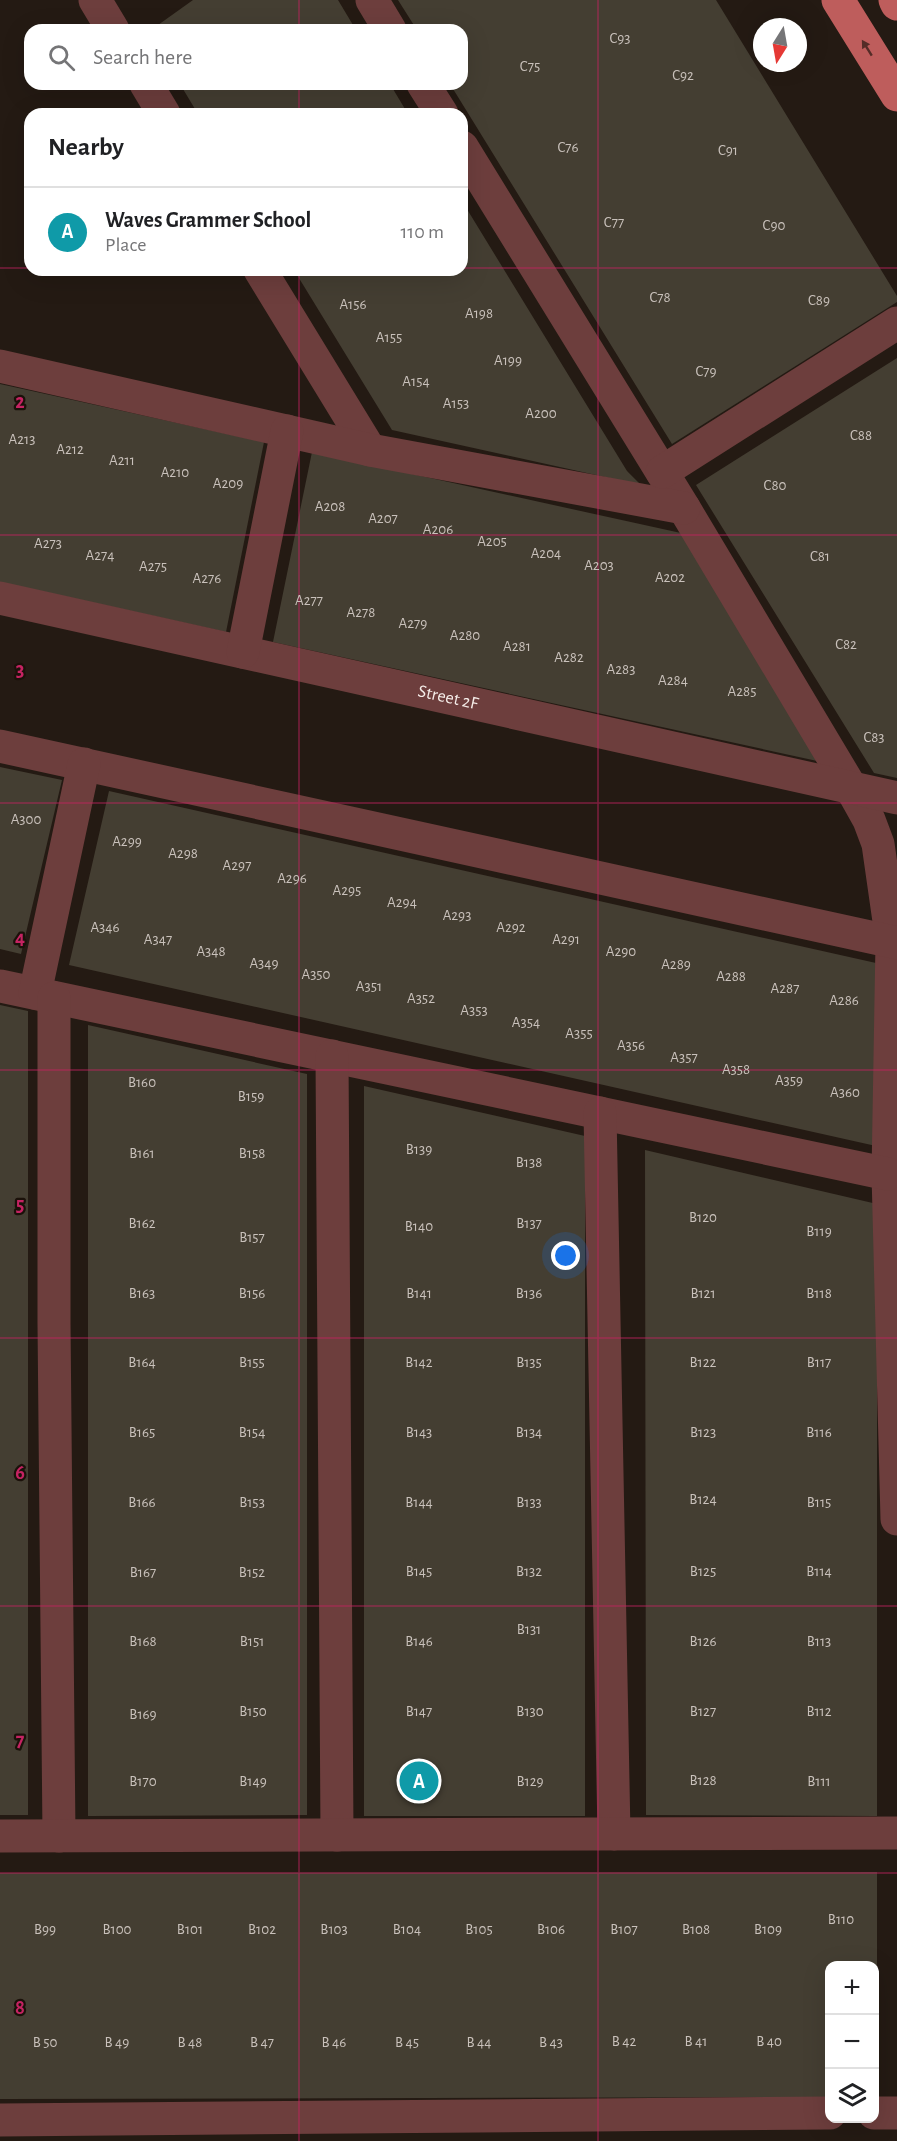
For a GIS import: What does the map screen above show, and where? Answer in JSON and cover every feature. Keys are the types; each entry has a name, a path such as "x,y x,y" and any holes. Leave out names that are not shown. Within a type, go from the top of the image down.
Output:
{"main road":[{"path":"838,0 897,96"}],"street":[{"path":"95,0 109,24"},
{"path":"372,0 386,24"},
{"path":"150,90 160,108"},
{"path":"427,90 438,108"},
{"path":"468,157 684,508 850,786 869,819 878,844 894,942 888,1174 897,1519"},
{"path":"264,276 370,450"},
{"path":"662,472 897,323"},
{"path":"0,366 370,450 684,508"},
{"path":"243,652 287,431"},
{"name":"Street 2F","path":"0,598 897,798"},
{"path":"0,746 894,942"},
{"path":"58,1836 54,1323 44,995 84,764"},
{"path":"0,986 888,1174"},
{"path":"332,1056 337,1835"},
{"path":"600,1113 614,1834"},
{"path":"0,1836 897,1833"},
{"path":"879,2113 897,2113"},
{"path":"0,2120 825,2114"}],"building":[{"path":"193,0 338,0 352,24 159,24"},
{"path":"398,0 716,0 753,61 753,72 760,72 897,296 897,302 672,444 468,113 468,108 465,108 454,90 468,90 468,24 413,24"},
{"path":"184,90 394,90 404,108 194,108"},
{"path":"468,211 627,471 641,485 392,430 298,276 468,276"},
{"path":"897,358 897,778 874,773 696,485"},
{"path":"0,384 264,442 226,632 0,582"},
{"path":"312,452 690,535 831,764 273,642"},
{"path":"0,767 62,780 21,954 0,949"},
{"path":"109,791 876,963 876,1146 69,965"},
{"path":"0,1005 28,1011 28,1815 0,1815"},
{"path":"88,1025 307,1074 307,1815 88,1816"},
{"path":"364,1086 585,1136 585,1816 364,1816"},
{"path":"645,1150 877,1204 877,1816 646,1815"},
{"path":"877,1872 877,1961 825,1961 825,2097 0,2099 0,1873"}],"place":[{"name":"Waves Grammer School","path":"419,1781"}]}
